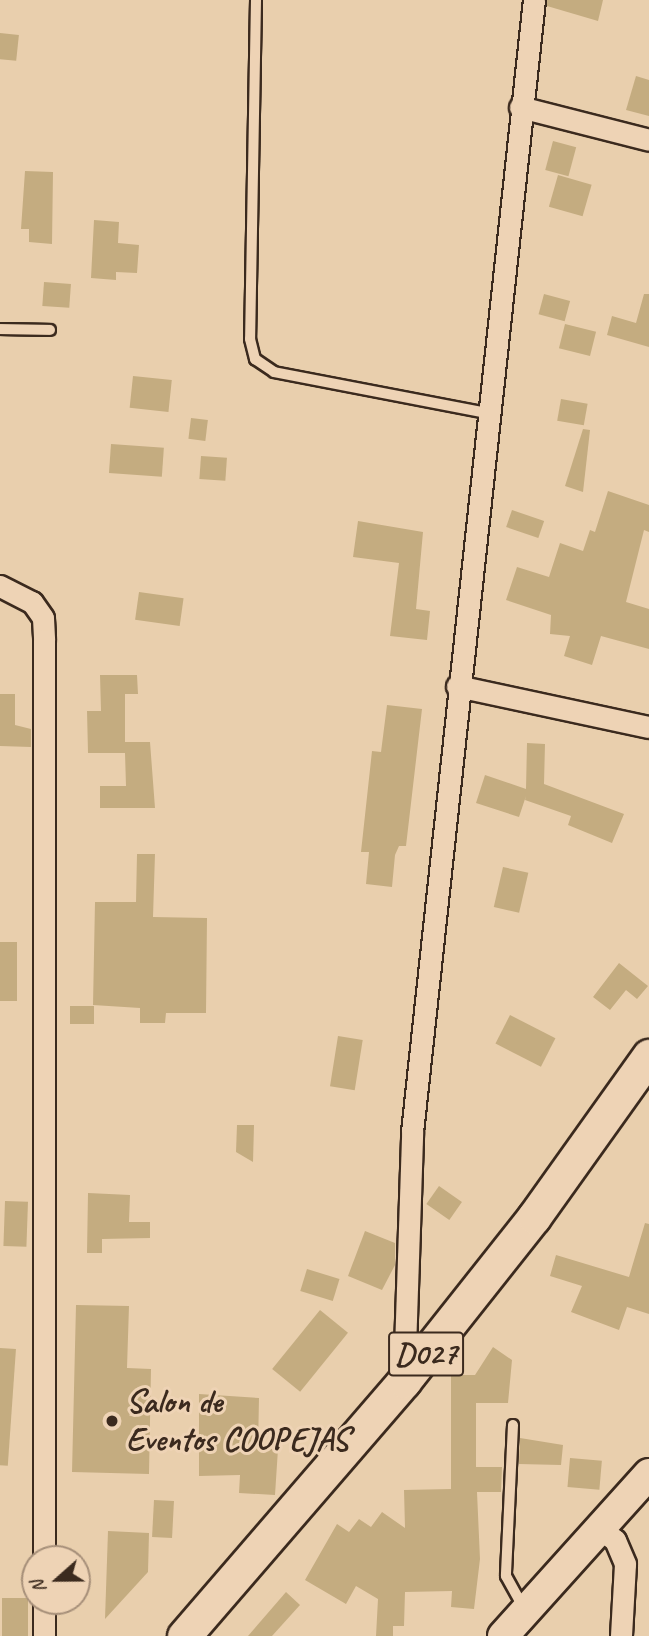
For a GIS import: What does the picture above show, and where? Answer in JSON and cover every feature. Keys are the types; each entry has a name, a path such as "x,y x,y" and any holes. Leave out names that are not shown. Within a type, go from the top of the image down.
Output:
{"main road":[{"name":"D027","path":"184,1636 404,1381 534,1217 649,1056"}],"street":[{"path":"404,1381 412,1132 436,926 457,686 486,413 534,0"},
{"path":"520,107 649,140"},
{"path":"0,586 32,602 43,618 44,1545"},
{"path":"457,686 649,727"},
{"path":"503,1636 649,1474"},
{"path":"599,1528 615,1540 625,1563 621,1636"},
{"path":"44,1615 44,1636"}],"lane":[{"path":"256,0 250,339 255,359 274,372 486,413"},
{"path":"0,330 50,330"},
{"path":"513,1425 506,1576 526,1610"}],"building":[{"path":"547,0 603,0 598,21 547,6"},
{"path":"0,33 19,35 16,61 0,59"},
{"path":"636,76 649,80 649,116 626,110"},
{"path":"553,141 576,147 568,176 545,170"},
{"path":"25,171 53,172 52,244 29,242 29,229 21,229"},
{"path":"558,175 592,185 583,216 549,207"},
{"path":"94,220 119,222 118,243 139,245 137,273 116,272 116,280 91,278"},
{"path":"44,282 71,284 69,308 42,306"},
{"path":"544,294 570,301 565,321 539,314"},
{"path":"644,294 649,294 649,347 607,335 612,316 636,323"},
{"path":"565,324 596,332 590,356 559,348"},
{"path":"133,376 172,380 168,412 130,408"},
{"path":"561,399 588,404 584,425 557,421"},
{"path":"191,418 208,420 205,441 188,439"},
{"path":"583,429 590,430 583,492 565,486"},
{"path":"111,444 164,448 162,477 109,473"},
{"path":"201,456 227,458 225,481 199,479"},
{"path":"608,491 649,505 649,532 644,530 626,602 649,609 649,649 601,636 592,665 564,656 570,636 550,634 551,615 506,600 517,567 549,577 560,543 583,551 590,530 595,532"},
{"path":"512,510 544,521 538,538 506,527"},
{"path":"358,521 423,532 416,609 430,611 427,640 390,636 399,563 353,557"},
{"path":"139,592 184,598 180,626 135,620"},
{"path":"100,675 137,675 138,694 125,694 125,742 150,742 155,808 100,808 100,786 126,786 125,753 88,753 87,711 101,711"},
{"path":"0,694 15,694 15,725 31,729 31,747 0,746"},
{"path":"387,705 422,709 406,846 399,846 395,855 392,887 366,884 369,852 361,852 372,751 381,752"},
{"path":"527,743 545,744 544,784 624,814 612,843 568,825 571,816 525,800 526,796 519,817 476,803 485,775 526,789"},
{"path":"137,854 155,854 153,917 207,918 206,1013 166,1013 165,1023 140,1023 140,1008 93,1005 95,902 136,902"},
{"path":"503,867 528,873 519,913 494,907"},
{"path":"0,942 17,942 17,1001 0,1001"},
{"path":"619,963 648,986 637,999 626,990 610,1010 593,997"},
{"path":"70,1006 94,1006 94,1024 70,1024"},
{"path":"510,1015 555,1038 541,1067 495,1044"},
{"path":"338,1036 363,1040 355,1090 330,1086"},
{"path":"237,1125 254,1125 253,1162 236,1152"},
{"path":"439,1186 462,1202 449,1220 426,1204"},
{"path":"88,1193 130,1195 129,1222 150,1222 150,1238 102,1239 102,1253 87,1253"},
{"path":"5,1201 28,1202 26,1247 3,1246"},
{"path":"645,1223 649,1224 649,1314 627,1307 619,1330 571,1312 582,1286 550,1276 556,1255 629,1277"},
{"path":"365,1231 395,1243 395,1265 382,1290 348,1276"},
{"path":"307,1269 340,1279 333,1301 300,1291"},
{"name":"Salon de Eventos COOPEJAS","path":"76,1305 129,1306 127,1368 151,1369 149,1474 72,1472"},
{"path":"320,1310 348,1333 300,1392 272,1369"},
{"path":"493,1347 512,1360 508,1403 476,1403 476,1467 502,1467 501,1492 477,1492 480,1559 474,1609 451,1607 452,1591 405,1592 404,1626 393,1626 393,1636 376,1636 378,1599 356,1586 346,1604 305,1580 337,1524 349,1532 359,1519 371,1527 382,1512 405,1528 404,1490 451,1489 451,1375 475,1375"},
{"path":"0,1348 16,1349 8,1466 0,1465"},
{"path":"199,1394 259,1398 258,1448 278,1449 275,1495 239,1493 240,1475 199,1476"},
{"path":"520,1438 563,1445 561,1465 519,1464"},
{"path":"570,1458 602,1461 599,1490 567,1487"},
{"path":"154,1500 174,1501 172,1538 152,1537"},
{"path":"108,1531 149,1533 148,1572 105,1619"},
{"path":"286,1592 300,1605 272,1636 248,1636"},
{"path":"2,1598 21,1598 21,1615 28,1615 28,1636 2,1636"}],"place":[{"name":"Salon de Eventos COOPEJAS","path":"112,1421"}]}
